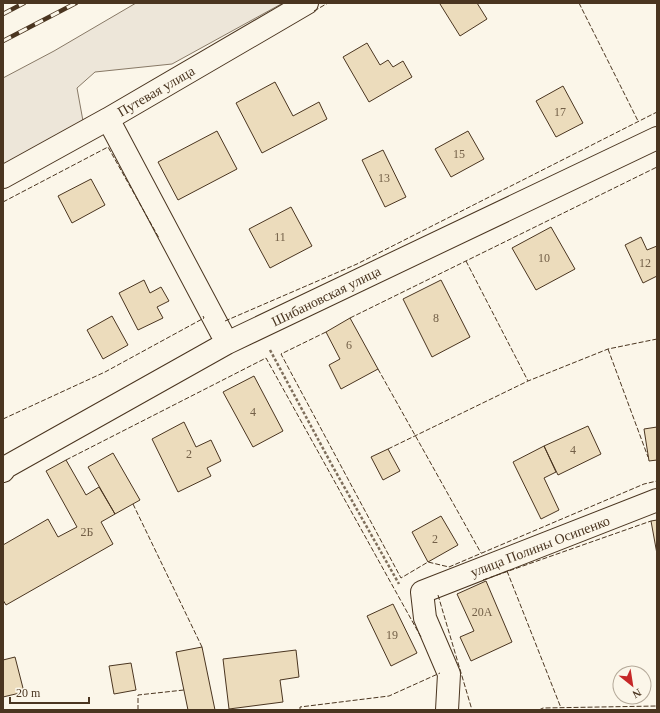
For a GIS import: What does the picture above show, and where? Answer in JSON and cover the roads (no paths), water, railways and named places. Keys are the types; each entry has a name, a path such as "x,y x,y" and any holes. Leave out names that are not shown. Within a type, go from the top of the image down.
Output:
{"street":[{"name":"Путевая улица","path":"3,176 108,119 307,3"},
{"path":"108,119 227,343"},
{"name":"Шибановская улица","path":"3,471 6,467 227,343 657,138"},
{"name":"улица Полины Осипенко","path":"447,710 449,674 425,618 422,592 657,500"}],"railway":[{"path":"3,14 24,3"},
{"path":"3,41 76,3"}]}
